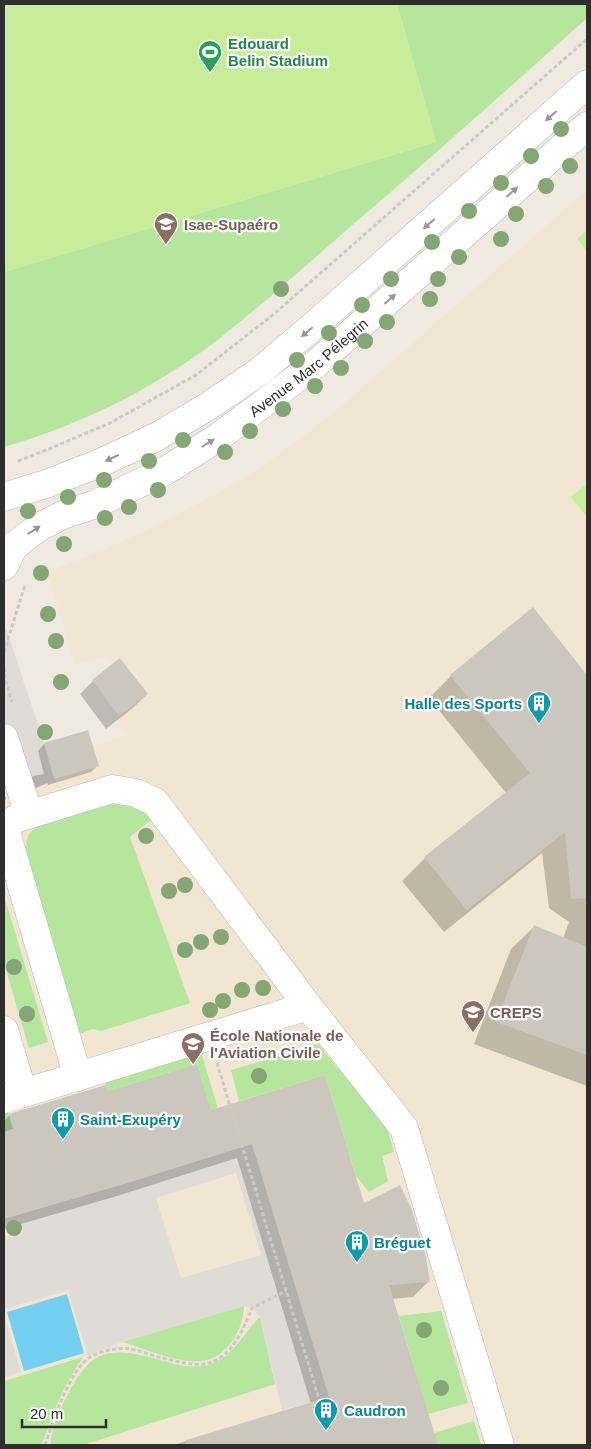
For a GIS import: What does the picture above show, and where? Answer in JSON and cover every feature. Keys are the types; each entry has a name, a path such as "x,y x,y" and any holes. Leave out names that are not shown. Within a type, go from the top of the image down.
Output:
{"street":[{"name":"Avenue Marc Pélegrin","path":"4,497 91,467 156,438 207,407 260,371 312,328 587,84"},
{"name":"Avenue Marc Pélegrin","path":"15,573 14,546 39,527 64,515 96,504 167,470 220,436 317,363 587,126"},
{"path":"4,738 29,814"},
{"path":"78,1076 4,830 15,819 112,789 136,792 155,802 308,1006 404,1128 500,1445"},
{"path":"4,1030 14,1096 308,1006"}],"path":[{"path":"13,463 110,423 196,375 274,314 587,39"},
{"path":"4,652 15,573"},
{"path":"4,668 12,702"},
{"path":"209,1036 322,1410"},
{"path":"45,1445 64,1393 77,1370 91,1356 128,1348 178,1361 204,1364 218,1358 231,1348 246,1324 252,1308 286,1291"}],"shaded area":[{"path":"587,190 587,1445 4,1445 4,798 55,782 44,743 88,730 93,746 128,735 116,719 148,694 133,670 130,671 121,658 113,664 107,656 75,665 47,572 143,532 224,490 302,438 345,403"},
{"path":"6,628 56,782 32,788 4,778 4,632"},
{"path":"252,1144 329,1397 282,1410 260,1317 252,1308 244,1306 122,1342 88,1356 68,1290 4,1309 4,1228 7,1239 23,1234 19,1219 4,1223 4,1219","holes":["236,1173 261,1255 181,1278 156,1198"]},
{"path":"4,1315 21,1372 4,1377"}],"green space":[{"name":"Edouard Belin Stadium","path":"4,4 397,4 436,142 4,272"},
{"path":"397,4 587,4 587,18 411,175 269,297 195,357 143,389 89,416 61,428 4,447 4,272 436,142"},
{"path":"587,230 587,251 577,239"},
{"path":"587,484 587,517 571,497"},
{"path":"118,803 137,807 152,819 130,837 190,1003 101,1031 93,1029 79,1034 25,851 26,844 30,833 36,828 57,819"},
{"path":"4,899 48,1042 29,1048 4,963"},
{"path":"318,1044 384,1125 389,1134 394,1152 382,1156 388,1181 369,1192 356,1176 325,1075 239,1101 231,1070"},
{"path":"201,1052 224,1129 127,1157 208,1101 197,1064 121,1087 108,1093 105,1082"},
{"path":"4,1110 9,1114 13,1129 4,1132"},
{"path":"244,1306 240,1327 235,1336 229,1345 215,1357 193,1361 181,1360 122,1342"},
{"path":"441,1311 468,1403 428,1414 399,1316"},
{"path":"260,1317 275,1384 83,1445 50,1445 53,1429 66,1398 84,1368 91,1361 108,1354 124,1353 184,1366 193,1367 211,1364 226,1356"},
{"path":"83,1357 69,1379 41,1445 4,1445 4,1381"},
{"path":"474,1421 481,1445 438,1445 434,1433"}],"water":[{"path":"67,1294 84,1353 24,1371 7,1312"}],"building":[{"name":"Halle des Sports","path":"533,607 587,675 587,898 571,899 565,832 467,910 424,857 530,773 450,675"},
{"path":"120,658 148,694 119,716 92,680"},
{"path":"88,730 99,766 54,779 44,743"},
{"path":"534,925 587,947 587,1055 496,1022"},
{"path":"197,1064 211,1110 325,1075 364,1203 400,1185 412,1210 426,1257 430,1282 389,1285 438,1445 186,1445 186,1440 329,1397 252,1144 4,1219 4,1132 13,1129 9,1114 106,1085 108,1091"}],"place":[{"name":"Edouard Belin Stadium","path":"210,73"},
{"name":"Isae-Supaéro","path":"166,245"},
{"name":"Halle des Sports","path":"539,724"},
{"name":"CREPS","path":"473,1033"},
{"name":"École Nationale de l'Aviation Civile","path":"193,1065"},
{"name":"Saint-Exupéry","path":"63,1140"},
{"name":"Bréguet","path":"357,1263"},
{"name":"Caudron","path":"326,1431"}]}
